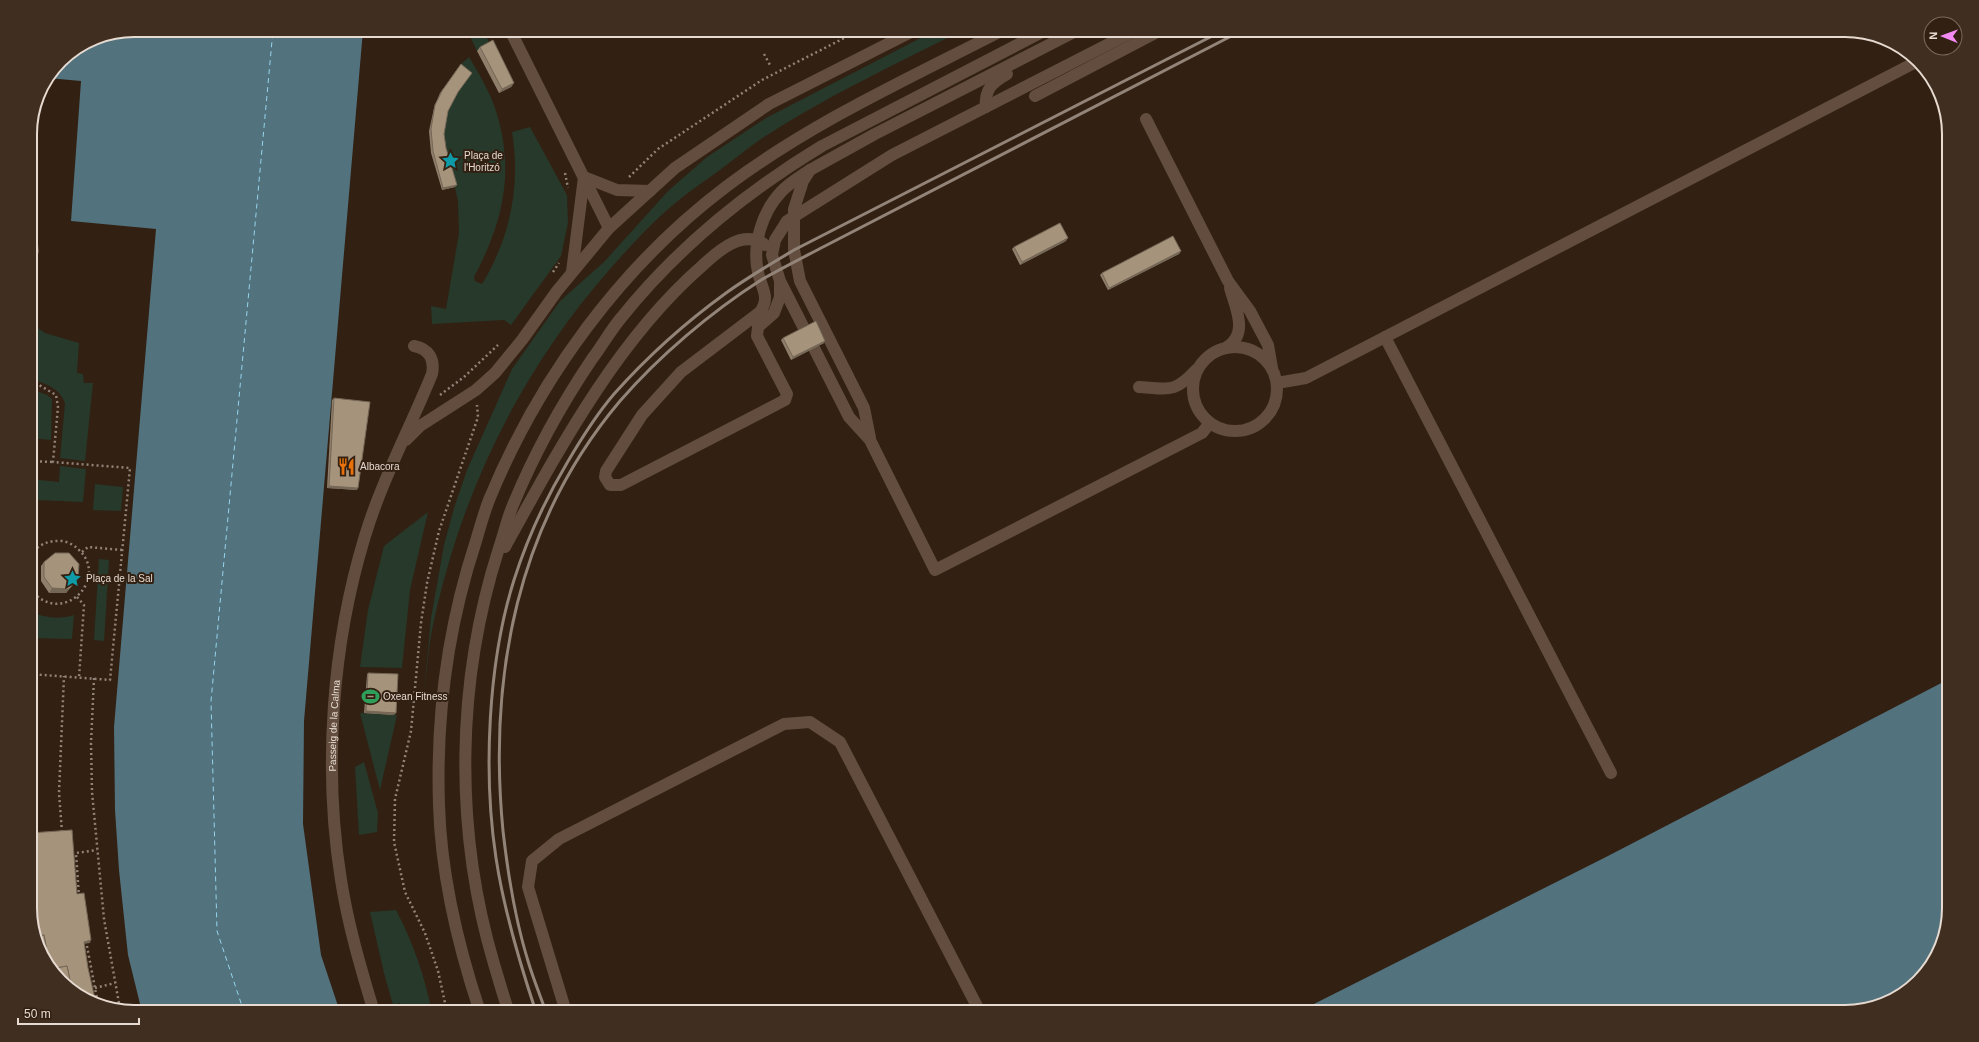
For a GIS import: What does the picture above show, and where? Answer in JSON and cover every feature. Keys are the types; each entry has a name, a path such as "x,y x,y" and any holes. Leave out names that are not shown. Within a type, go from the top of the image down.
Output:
{"street":[{"path":"514,37 609,228"},
{"path":"401,445 420,426 476,390 495,373 522,340 572,273 609,228 675,168 769,104 902,37"},
{"path":"478,1005 459,941 446,873 439,807 439,735 446,668 456,610 467,568 489,501 516,441 556,371 596,316 621,285 698,209 754,166 807,133 990,37"},
{"path":"507,1005 486,936 472,869 466,806 465,737 470,679 480,616 512,507 538,450 576,384 620,319 674,259 732,208 791,165 868,121 1032,37"},
{"path":"780,281 778,306 774,313 761,323 757,331 757,336 787,394 785,400 621,485 610,485 605,477 606,471 642,415 681,372 760,312 764,307 766,296 756,263 758,241 764,221 780,192 810,170 875,134 1063,37"},
{"path":"772,255 773,246 783,226 794,216 886,159 1122,37"},
{"path":"1035,96 1148,37"},
{"path":"986,107 986,96 991,85 1033,59 1051,43"},
{"path":"1277,383 1306,378 1912,64"},
{"path":"1146,119 1228,281 1250,311 1268,345 1272,368 1277,383 1277,396 1272,409 1264,420 1253,428 1240,432 1226,431 1209,424 1195,405 1192,391 1194,376 1200,366"},
{"path":"810,170 796,197 794,216 794,250 800,281 864,408 870,440"},
{"path":"584,177 617,190 650,191"},
{"path":"572,273 584,177"},
{"path":"492,571 554,458 635,336 682,283 718,252 739,240 745,239 758,241 766,246 772,255 780,281 850,417 870,440 935,570 1202,433 1209,424"},
{"path":"1139,387 1167,389 1177,387 1185,382 1214,352 1226,348 1234,343 1238,338 1239,329 1228,281"},
{"path":"792,304 796,306 802,305 806,301 807,295"},
{"path":"1385,337 1611,773"},
{"name":"Passeig de la Calma","path":"372,1005 351,930 341,880 335,832 333,736 338,655 346,614 365,537 391,465 432,374 434,366 431,356 426,350 414,346"},
{"path":"1226,348 1239,347 1252,350 1263,357 1272,368"},
{"path":"564,1005 528,887 532,861 559,839 784,724 810,722 840,742 976,1005"}],"path":[{"path":"764,54 770,65"},
{"path":"564,170 568,193"},
{"path":"37,386 56,395 58,407 53,462"},
{"path":"37,461 130,468 110,680 37,674"},
{"path":"37,548 44,543 54,540 64,541 74,545 82,552 87,562 89,572 87,583 77,597 65,603 54,604 44,602 37,597"},
{"path":"82,552 88,548 122,550"},
{"path":"77,597 84,605 79,677"},
{"path":"62,836 59,793 64,676"},
{"path":"94,678 91,774 104,919 119,1004"},
{"path":"80,904 76,852 97,850"},
{"path":"85,938 97,998"},
{"path":"95,988 115,983"}],"green space":[{"path":"470,37 486,37 490,44 477,51"},
{"path":"922,37 949,37 837,94 758,141 673,205 656,220 610,269 577,309 548,350 521,393 497,438 477,483 459,531 444,580 432,630 424,693 431,618 444,545 454,508 467,470 512,369 560,301 604,262 668,191 707,157 766,118"},
{"path":"469,57 486,87 494,105 501,128 505,172 504,194 499,215 493,235 474,277 475,281 482,284 492,266 500,248 511,211 515,172 512,132 530,127 567,195 568,223 561,256 511,325 504,320 432,324 431,306 446,309 459,233 458,201 443,136 446,113 459,66"},
{"path":"37,328 45,333 79,343 77,373 83,374 84,383 93,383 85,461 60,458 65,403 59,393 46,384 37,381"},
{"path":"37,391 52,399 51,440 37,439"},
{"path":"60,466 86,469 83,502 38,500 37,504 37,480 59,482"},
{"path":"95,484 123,487 121,511 93,510"},
{"path":"428,512 410,590 402,668 360,667 368,610 384,546"},
{"path":"99,559 109,560 104,641 94,640"},
{"path":"37,614 52,618 74,615 72,639 37,638"},
{"path":"360,713 397,715 380,790"},
{"path":"364,762 378,813 377,832 359,835 355,767"},
{"path":"396,910 418,960 430,1005 401,1005 400,1003 393,1005 370,912"}],"water":[{"path":"362,37 304,721 303,824 321,955 338,1005 140,1005 128,955 119,870 115,810 114,727 156,229 71,221 81,81 54,79 70,61 80,53 103,42 121,38"},
{"path":"1942,683 1941,921 1935,945 1926,962 1914,977 1894,992 1870,1002 1845,1005 1312,1005 1606,857"}],"building":[{"path":"493,40 514,83 502,89 480,47"},
{"path":"461,64 472,73 458,92 448,111 444,134 446,148 457,185 443,188 433,151 431,129 435,105 442,91"},
{"path":"1060,223 1068,238 1022,262 1014,247"},
{"path":"1173,236 1181,251 1109,288 1102,273"},
{"path":"816,321 825,341 793,357 783,338"},
{"path":"334,398 370,402 358,488 329,486"},
{"path":"55,553 69,553 79,564 78,578 69,589 52,588 44,577 44,562"},
{"path":"368,673 398,674 396,713 366,711"},
{"path":"72,830 77,894 84,893 91,940 84,942 95,997 80,989 70,981 67,966 58,968 47,951 44,935 41,935 37,915 37,832"},
{"path":"41,935 44,935 47,951 42,939"},
{"path":"67,966 70,981 61,972 58,968"}],"ferry route":[{"path":"242,1005 217,931 211,701 272,37"}],"railway":[{"path":"534,1005 513,936 503,897 496,858 492,825 489,754 493,682 498,646 505,612 514,580 537,520 551,491 583,436 607,402 667,340 734,287 794,250 1210,37"},
{"path":"543,1005 523,945 510,880 503,831 499,773 500,716 506,659 517,604 534,550 556,498 585,448 620,401 651,368 705,320 761,280 1229,37"}],"place":[{"name":"Plaça de l'Horitzó","path":"451,161"},
{"name":"Albacora","path":"347,466"},
{"name":"Plaça de la Sal","path":"73,578"},
{"name":"Oxean Fitness","path":"370,696"}]}
